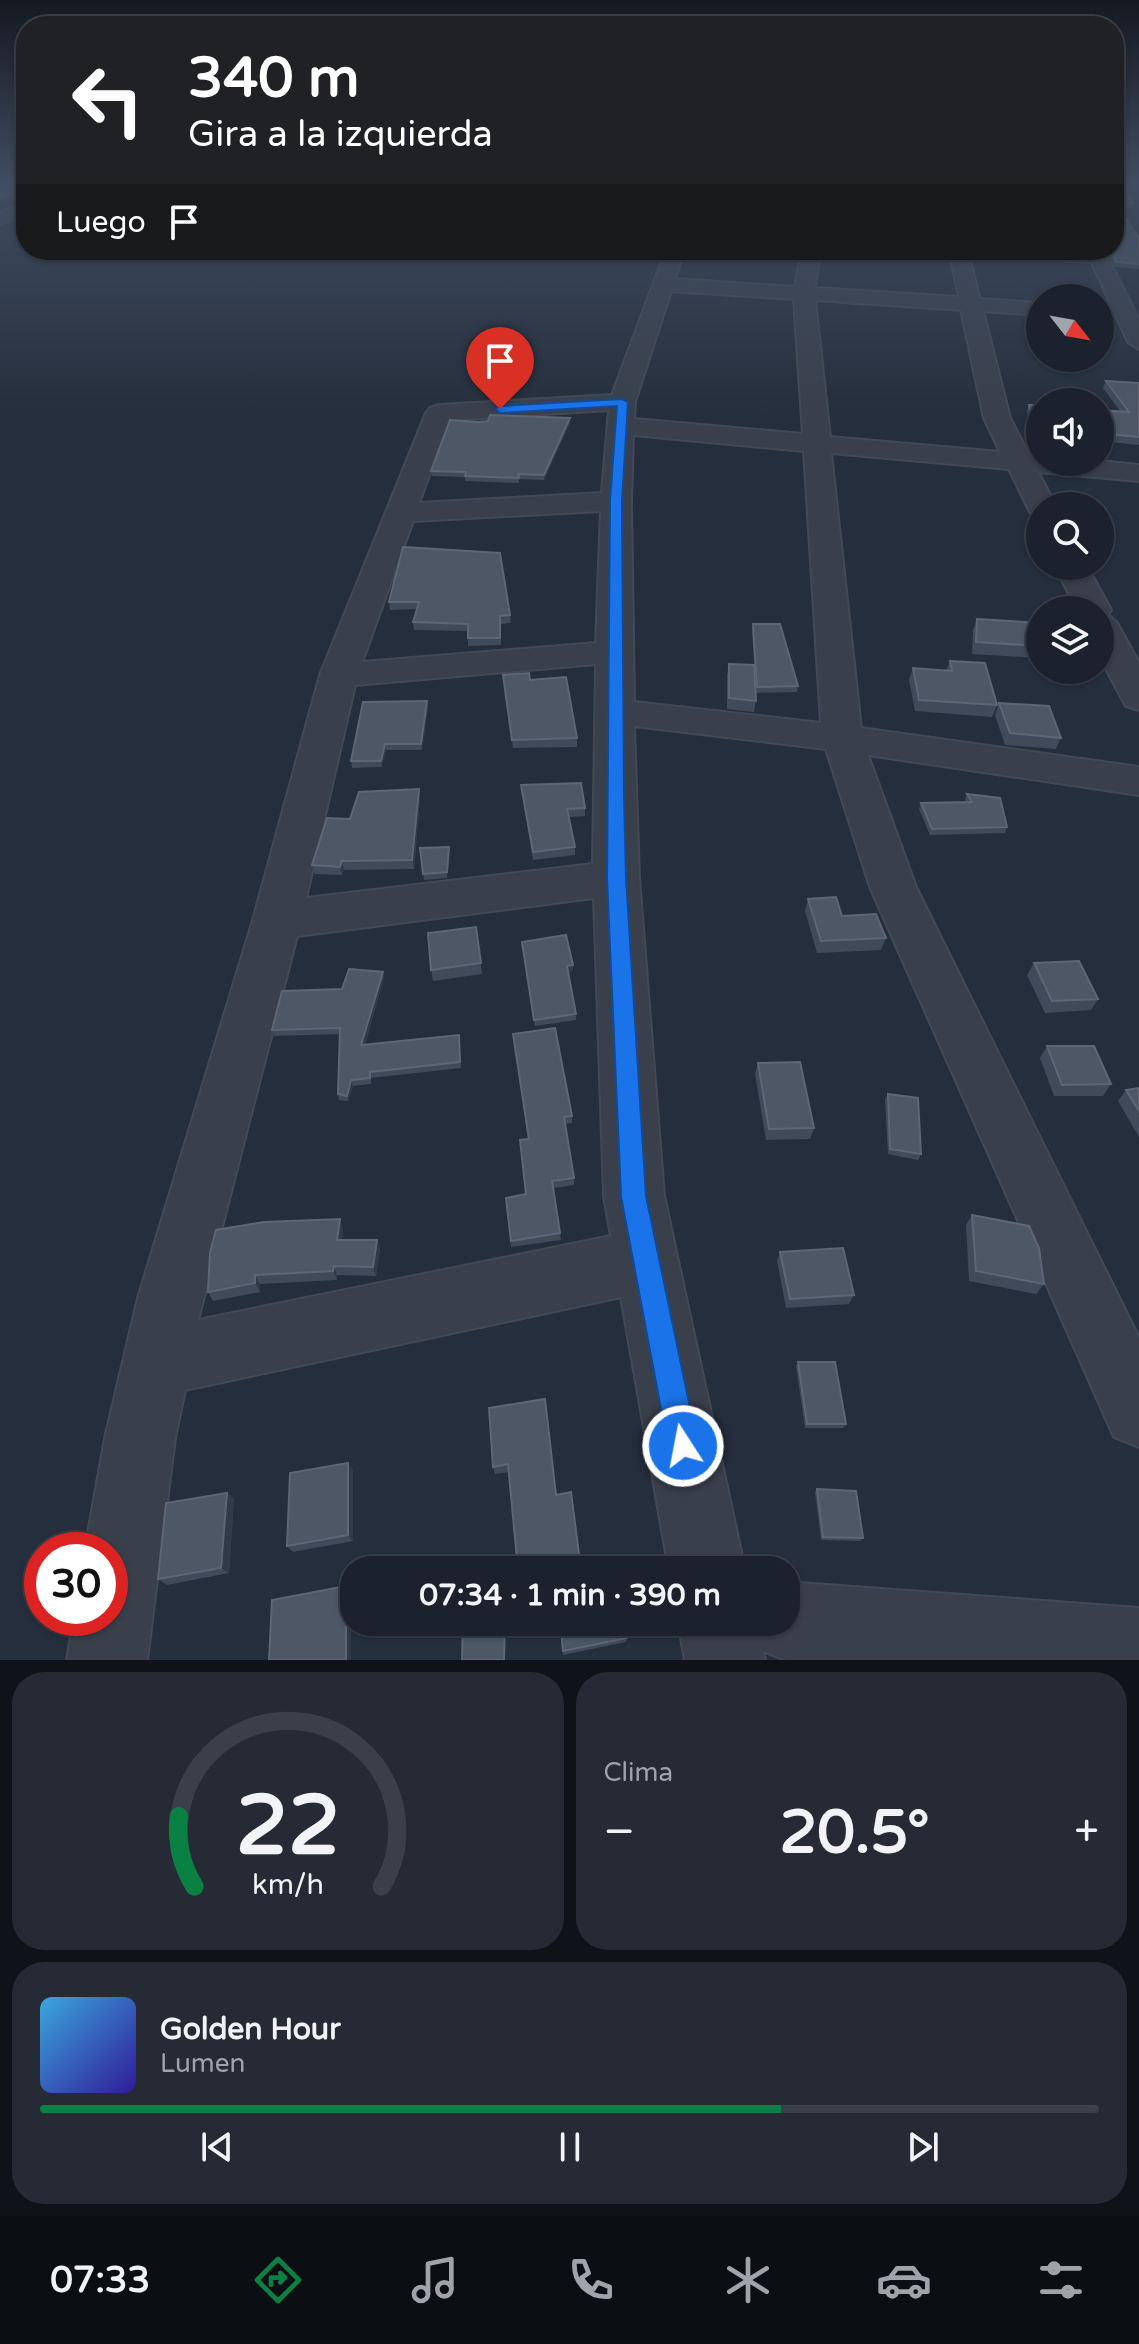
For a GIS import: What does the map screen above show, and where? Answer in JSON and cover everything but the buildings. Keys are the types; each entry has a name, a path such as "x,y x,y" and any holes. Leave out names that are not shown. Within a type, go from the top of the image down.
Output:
{"street":[{"path":"961,260 997,418 1034,492"},
{"path":"1100,260 1139,342"},
{"path":"704,1556 634,1196 616,878 614,652 616,501 622,414 669,267 808,271 971,304 1026,308"},
{"path":"808,271 816,443 842,738 893,887 1139,1412"},
{"path":"1114,314 1126,314"},
{"path":"107,1660 140,1438 170,1298 277,920 339,675 439,413 622,414 816,443 1139,473"},
{"path":"400,513 616,501"},
{"path":"1114,650 1139,698"},
{"path":"339,675 614,652"},
{"path":"614,712 842,738 1139,781"},
{"path":"277,920 616,878"},
{"path":"157,1362 647,1260"},
{"path":"800,1622 1139,1648"},
{"path":"720,1636 725,1660"}],"route":[{"path":"500,409 622,402 616,501 614,652 616,878 634,1196 683,1446"}]}
